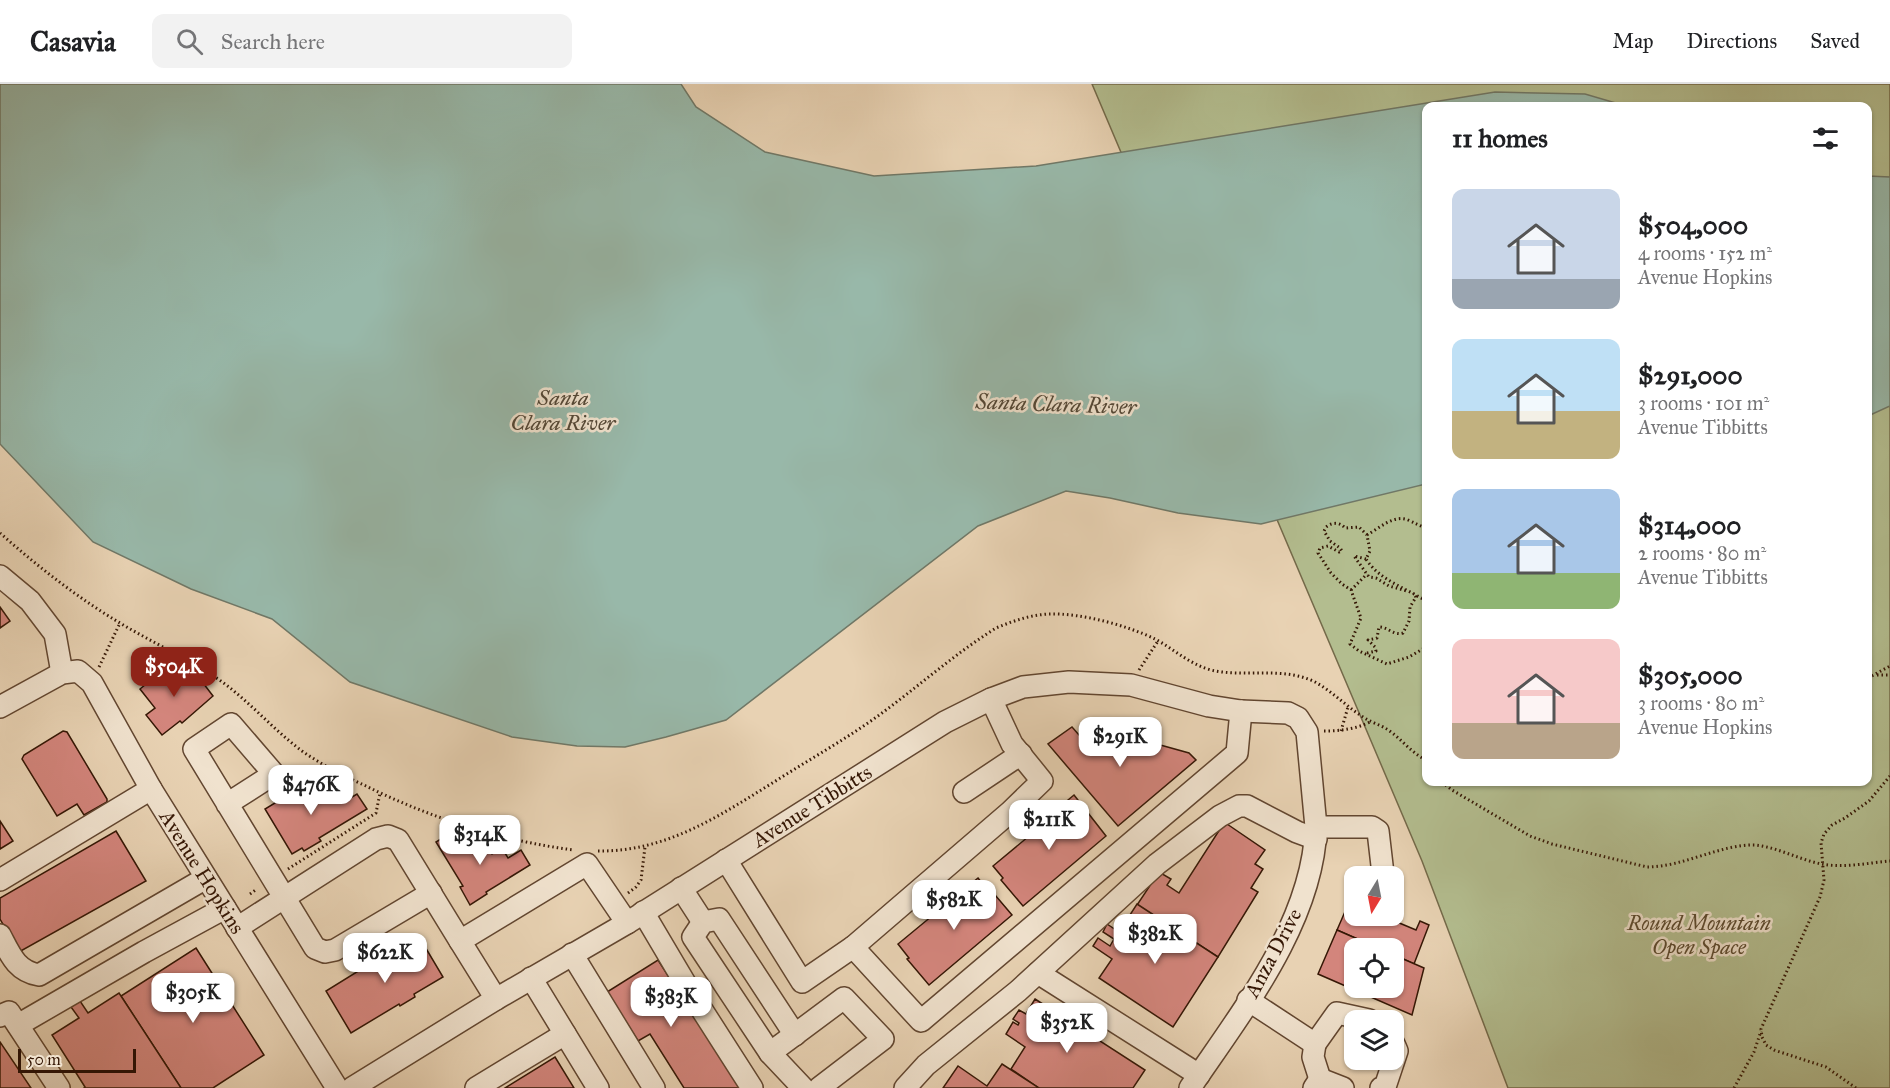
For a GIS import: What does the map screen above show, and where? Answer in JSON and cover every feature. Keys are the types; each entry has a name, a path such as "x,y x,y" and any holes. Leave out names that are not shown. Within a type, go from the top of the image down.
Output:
{"street":[{"path":"0,576 30,601 55,634 62,673"},
{"path":"0,707 62,673 78,671 92,683"},
{"name":"Avenue Tibbitts","path":"352,1088 496,999 635,918 945,722 991,699 1023,687 1069,682 1131,685 1209,706 1241,711 1288,713 1298,718 1307,732"},
{"name":"Avenue Hopkins","path":"92,683 151,789 337,1088"},
{"path":"726,860 801,982 853,947 1010,812 1042,781 1012,744 991,699"},
{"path":"853,947 921,1021 1237,753 1241,711"},
{"name":"Anza Drive","path":"1194,1081 1248,1000 1290,930 1307,884 1316,833 1307,732"},
{"path":"964,792 1021,754"},
{"path":"0,880 151,789"},
{"path":"227,804 315,948 325,952 335,951 431,893"},
{"path":"906,1088 926,1065 1038,973 1157,864 1220,816 1239,806 1247,806 1297,832 1316,833 1372,827 1378,831 1382,866"},
{"path":"237,928 376,839 388,836 398,840 496,999"},
{"path":"460,941 587,864 613,902 635,918 694,997 752,1088"},
{"path":"0,935 7,964 26,973 39,975 206,878"},
{"path":"681,888 703,922"},
{"path":"59,1088 9,1021 225,908"},
{"path":"795,1035 719,919 703,922 693,937 770,1053 803,1088"},
{"path":"572,954 654,1088"},
{"path":"1038,973 1194,1081"},
{"path":"531,978 598,1088"},
{"path":"770,1053 844,998 883,1039 819,1088"},
{"path":"1248,1000 1315,1044"},
{"path":"1343,1088 1317,1083 1313,1057 1315,1044 1337,1013 1344,1015"},
{"path":"476,1088 566,1035"},
{"path":"1381,1088 1385,1087 1391,1070"}],"path":[{"path":"1368,535 1398,518 1407,519 1422,527"},
{"path":"1366,560 1370,551 1368,535 1359,527 1345,528 1335,523 1329,525 1324,531 1330,541 1342,551 1322,546 1318,554 1331,573 1351,590 1361,618 1350,644 1387,664 1409,657 1422,649"},
{"path":"0,533 87,602 214,676 246,700 303,751 335,772 433,816 548,847 583,851"},
{"path":"1365,653 1376,651 1368,640 1377,638 1378,627 1394,633 1403,633 1409,621 1410,607 1416,597 1413,592 1389,586 1376,578 1369,578 1354,556 1366,560 1382,577 1413,592 1422,598"},
{"path":"1351,590 1367,574"},
{"path":"92,683 120,623"},
{"path":"1131,685 1158,641"},
{"path":"1874,675 1890,666"},
{"path":"1874,675 1890,675"},
{"path":"1371,721 1362,726 1341,731 1348,706 1371,721 1382,725 1405,746 1422,757"},
{"path":"1734,1088 1754,1052 1761,1029 1820,897 1824,880 1821,843 1824,834 1832,825 1869,801 1890,776"},
{"path":"1447,786 1530,836 1552,844 1647,867 1662,867 1738,846 1754,845 1823,865 1890,861"},
{"path":"250,894 375,813 380,793"},
{"path":"613,902 636,887 641,880 645,847"},
{"path":"1761,1029 1766,1045 1774,1050 1826,1067 1856,1088"}],"green space":[{"name":"Round Mountain Open Space","path":"1092,84 1890,84 1890,1088 1508,1088 1422,861"}],"water":[{"name":"Santa Clara River","path":"0,84 681,84 696,107 765,152 874,176 1036,166 1422,104 1422,485 1261,524 1178,513 1066,491 978,526 726,720 625,747 577,746 512,737 350,682 272,619 191,589 93,542 0,444"},
{"name":"Santa Clara River","path":"1495,92 1585,94 1612,102 1433,102"},
{"path":"1872,176 1890,177 1890,406 1872,414"}],"building":[{"path":"0,607 10,621 0,628"},
{"path":"173,662 189,682 197,675 213,696 182,723 180,721 162,735 146,715 155,708 140,689"},
{"path":"1072,727 1079,735 1087,728 1094,737 1103,729 1189,753 1196,760 1118,826 1048,744"},
{"path":"63,731 67,732 107,799 107,802 84,815 77,804 57,816 22,759 24,755"},
{"path":"306,784 312,794 322,788 328,798 337,792 344,802 357,794 367,809 319,838 321,841 304,851 302,848 292,854 265,809"},
{"path":"1074,795 1106,836 1023,906 1001,880 1003,878 993,866 1058,812 1056,810"},
{"path":"0,821 13,841 0,849"},
{"path":"1227,824 1265,850 1255,864 1263,869 1251,888 1258,892 1218,957 1137,905 1159,872 1171,879 1167,885 1179,893 1220,829"},
{"path":"116,831 146,881 19,952 0,919 0,898"},
{"path":"452,832 460,846 470,840 476,850 487,844 492,854 502,848 508,858 521,850 530,865 486,892 487,894 470,905 460,887 463,886 436,842"},
{"path":"978,878 1012,915 929,985 907,959 909,958 898,944"},
{"path":"1137,904 1218,957 1173,1027 1099,978 1112,959 1093,946 1098,938 1110,946 1114,939 1103,932 1107,924 1119,932"},
{"path":"1344,914 1344,926 1404,925 1416,930 1420,921 1429,925 1414,964 1404,960 1404,938 1355,938 1337,930"},
{"path":"1337,930 1355,938 1344,938 1344,985 1318,974"},
{"path":"418,935 443,977 414,994 415,997 351,1033 326,991 373,962 372,960"},
{"path":"196,948 264,1055 213,1088 181,1088 121,996"},
{"path":"1404,959 1424,968 1412,1015 1373,998 1404,998"},
{"path":"658,960 741,1088 684,1088 650,1034 638,1041 607,992"},
{"path":"119,993 181,1088 84,1088 52,1035 79,1018 71,1007 80,1001 88,1013"},
{"path":"1035,999 1145,1070 1133,1088 1039,1088 1011,1069 1025,1047 1006,1034 1013,1022 1018,1025 1019,1023 1013,1019 1019,1010 1026,1014"},
{"path":"0,1042 31,1088 0,1088"},
{"path":"555,1057 574,1088 505,1088"},
{"path":"1002,1064 1039,1088 943,1088 958,1066 987,1086"}]}
